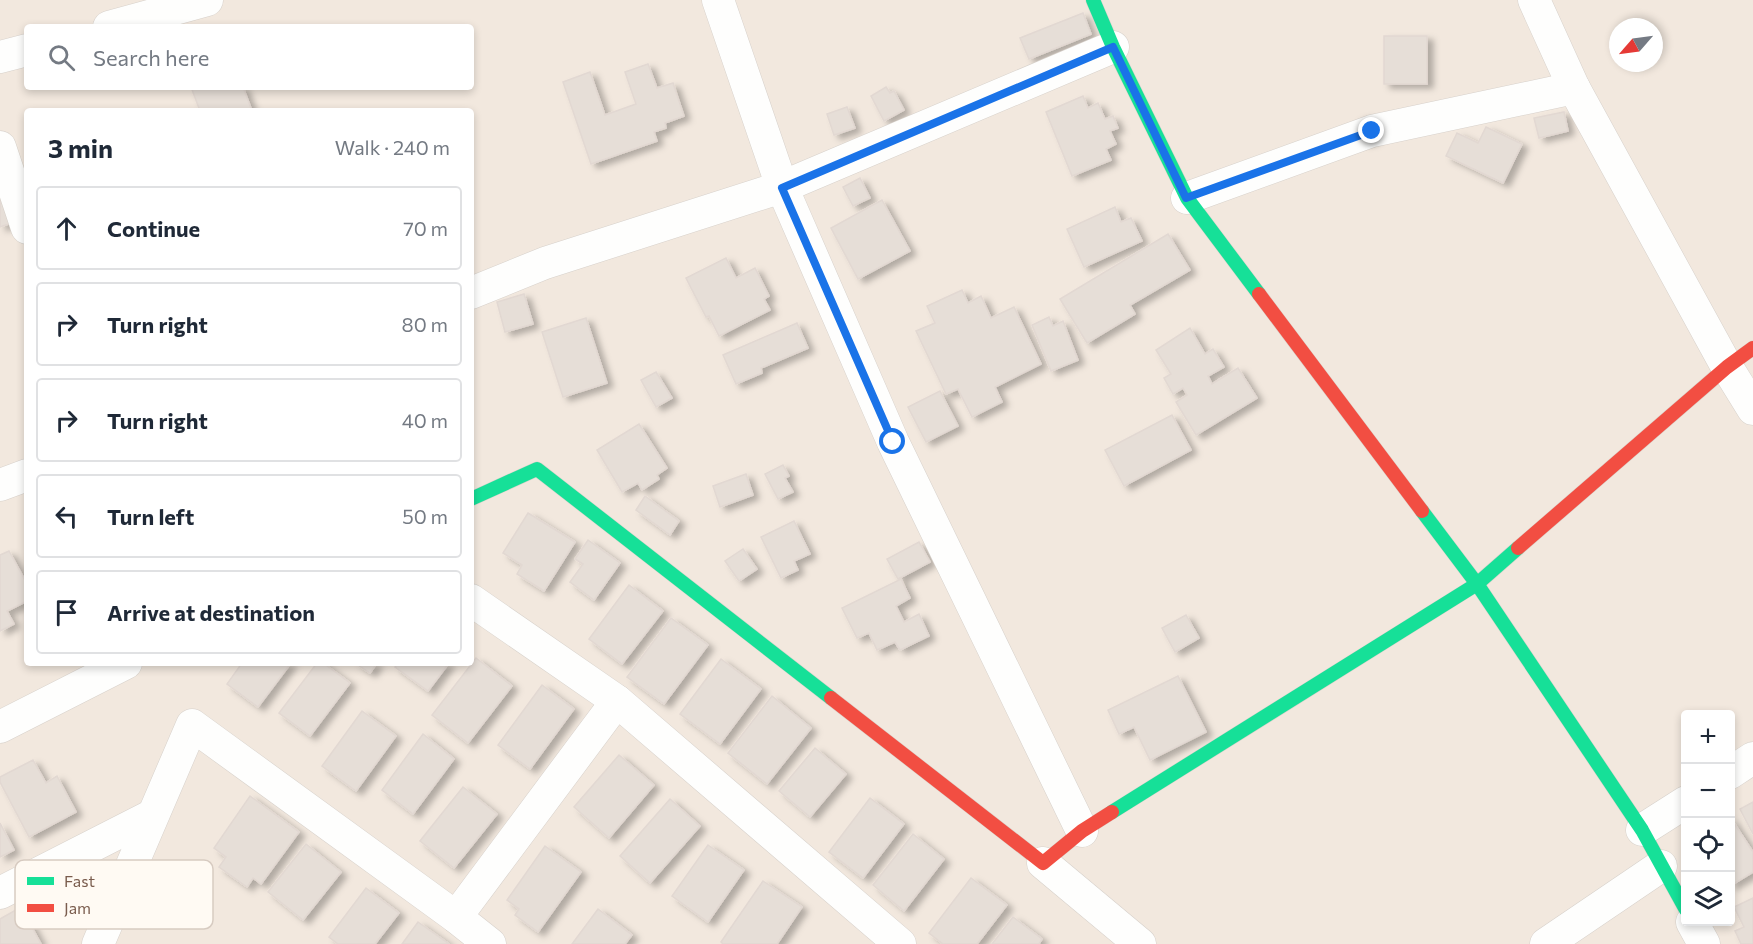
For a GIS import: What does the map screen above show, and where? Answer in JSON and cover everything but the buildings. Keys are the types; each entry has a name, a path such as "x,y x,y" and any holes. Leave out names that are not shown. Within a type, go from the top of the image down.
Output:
{"street":[{"path":"120,24 207,0"},
{"path":"718,0 782,188 893,442 1082,831"},
{"path":"1093,0 1113,47 1186,198 1477,584 1642,830 1681,901"},
{"path":"1534,0 1574,88 1727,367 1753,409"},
{"path":"474,292 545,263 782,188 1113,47"},
{"path":"0,57 24,51"},
{"path":"1186,198 1372,131 1574,88"},
{"path":"0,147 24,219"},
{"path":"1043,863 1082,831 1477,584 1727,367 1753,348"},
{"path":"474,498 537,469 1043,863 1140,944"},
{"path":"0,485 24,476"},
{"path":"474,602 617,701 900,944"},
{"path":"0,728 120,666"},
{"path":"456,916 617,701"},
{"path":"133,860 192,725 456,916 490,944"},
{"path":"1735,769 1753,758"},
{"path":"1642,830 1681,805"},
{"path":"65,860 151,816"},
{"path":"1546,944 1661,866"},
{"path":"0,893 15,885"},
{"path":"1695,926 1704,944"},
{"path":"98,944 104,929"}],"shaded area":[{"path":"0,0 1753,0 1753,944 0,944"}],"traffic: fast":[{"path":"1093,0 1113,47 1187,198 1259,294"},
{"path":"474,498 537,469 831,698"},
{"path":"1422,511 1477,584 1642,830 1681,901"},
{"path":"1112,812 1477,584 1518,548"}],"traffic: jam":[{"path":"1259,294 1422,511"},
{"path":"1518,548 1727,367 1753,348"},
{"path":"831,698 1043,863 1082,831 1112,812"}],"route":[{"path":"893,442 782,188 1113,47 1186,198 1372,131"}]}
